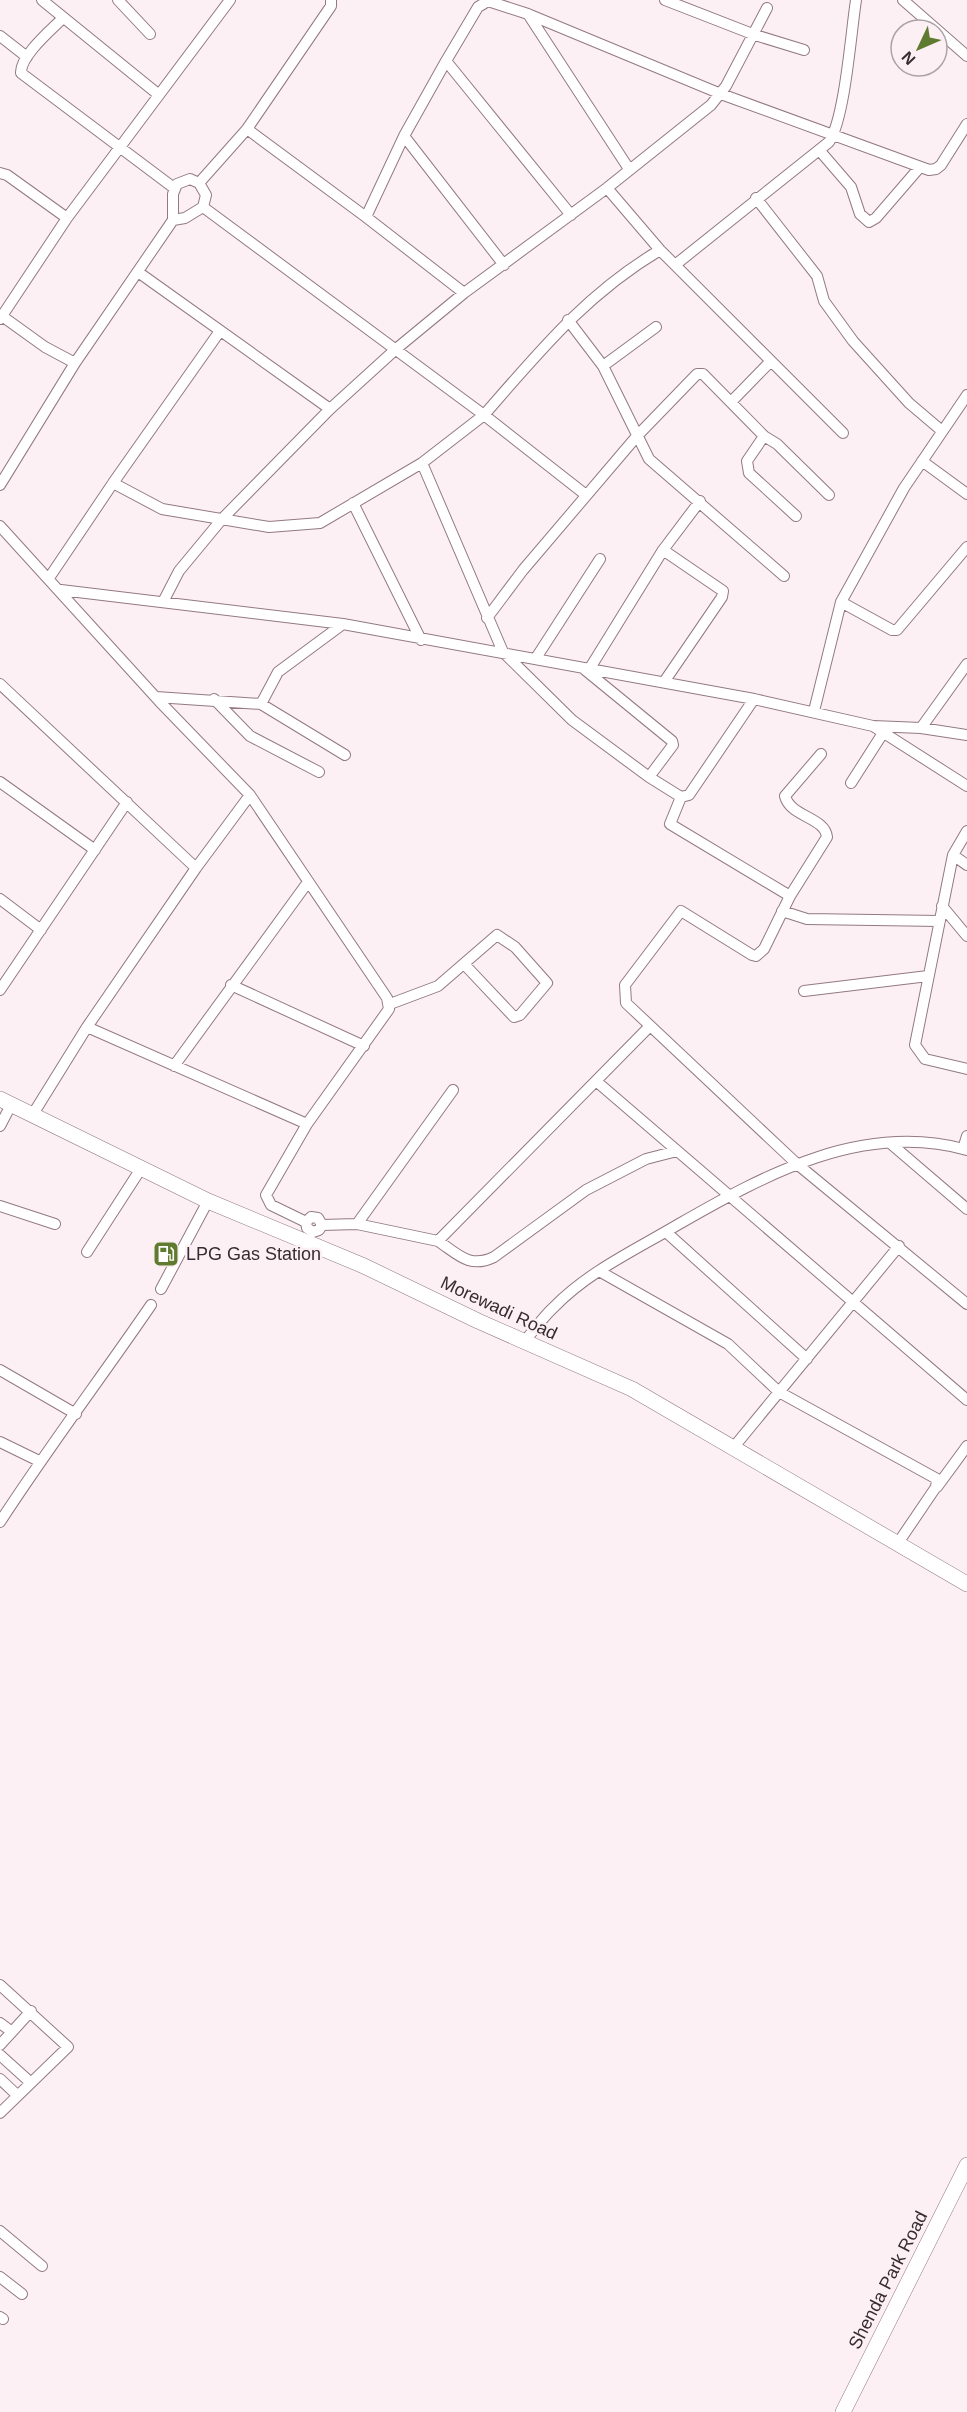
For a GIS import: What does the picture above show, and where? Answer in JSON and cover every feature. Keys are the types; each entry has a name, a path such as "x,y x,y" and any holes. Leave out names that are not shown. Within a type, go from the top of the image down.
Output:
{"main road":[{"name":"Morewadi Road","path":"6,1102 142,1167 208,1202 312,1238 413,1290 632,1389 967,1584"},
{"name":"Shenda Park Road","path":"843,2412 967,2164"}],"street":[{"path":"42,0 159,95"},
{"path":"118,0 150,34"},
{"path":"75,363 1,318 67,218 230,0"},
{"path":"199,183 247,129 331,6 331,0"},
{"path":"665,0 755,35 804,50"},
{"path":"675,265 756,198 820,150 833,136 842,100 856,0"},
{"path":"903,0 967,56"},
{"path":"366,217 404,136 483,3 488,2 528,14 721,94 833,136 894,155 920,167 936,169 941,165 967,124"},
{"path":"163,602 179,571 222,519 330,409 396,349 464,293 572,215 701,114 721,94 755,35 767,8"},
{"path":"528,14 629,169"},
{"path":"63,18 27,57 21,67 24,78 174,188"},
{"path":"0,36 27,57"},
{"path":"447,61 572,215"},
{"path":"247,129 464,293"},
{"path":"404,136 504,266"},
{"path":"820,150 851,187 860,214 869,222 876,218 920,167"},
{"path":"0,173 7,175 67,218"},
{"path":"0,485 75,363 173,220 174,188 184,180 199,183 206,195 203,207 185,218 173,220"},
{"path":"607,188 660,250 843,433"},
{"path":"756,198 817,276 830,310 909,403 942,431"},
{"path":"203,207 484,415 586,495"},
{"path":"113,483 162,509 269,527 320,524 422,463 484,415 568,320 592,297 660,250"},
{"path":"138,272 330,409"},
{"path":"568,320 603,366 649,459 784,576"},
{"path":"603,366 656,327"},
{"path":"49,578 220,331"},
{"path":"732,401 771,361"},
{"path":"487,618 523,570 586,495 637,436 697,374 703,374 764,436 777,444 829,495"},
{"path":"814,711 841,602 921,461 967,395"},
{"path":"764,436 747,461 749,473 796,516"},
{"path":"921,461 967,494"},
{"path":"422,463 503,652 572,720 649,777 681,796 689,795 754,699"},
{"path":"585,667 663,550 700,501"},
{"path":"353,503 421,640"},
{"path":"0,526 61,590 156,697 250,795 390,1004"},
{"path":"841,602 892,630 897,630 967,547"},
{"path":"663,550 723,591 722,597 664,682"},
{"path":"536,658 600,559"},
{"path":"61,590 343,624 754,699 873,726 921,728 967,735"},
{"path":"261,704 278,672 343,624"},
{"path":"921,728 967,664"},
{"path":"585,667 672,741 673,745 649,777"},
{"path":"0,684 196,868"},
{"path":"156,697 214,699 261,704 345,755"},
{"path":"214,699 250,736 319,772"},
{"path":"873,726 967,786"},
{"path":"851,783 883,733"},
{"path":"821,754 785,796 792,808 823,828 827,837 790,896 764,949 756,956 685,913 677,913 625,985 626,1004 797,1164 967,1304"},
{"path":"0,782 95,850"},
{"path":"33,1114 87,1027 196,868 250,795"},
{"path":"681,796 670,824 790,896"},
{"path":"0,990 127,802"},
{"path":"967,831 953,855 915,1036 917,1051 926,1059 967,1069"},
{"path":"953,855 967,865"},
{"path":"174,1066 308,882"},
{"path":"0,900 41,930"},
{"path":"942,906 967,936"},
{"path":"783,911 807,919 940,921"},
{"path":"306,1222 271,1205 266,1195 307,1124 364,1046 390,1004 438,986 497,935 515,947 547,983 520,1015 514,1017 464,964"},
{"path":"804,991 928,976"},
{"path":"231,985 364,1046"},
{"path":"438,1241 650,1026"},
{"path":"87,1027 307,1124"},
{"path":"596,1081 967,1400"},
{"path":"357,1224 453,1090"},
{"path":"0,1126 6,1102"},
{"path":"524,1342 554,1306 599,1271 730,1195 797,1164 848,1148 890,1143 965,1150 967,1136"},
{"path":"890,1143 967,1209"},
{"path":"322,1225 357,1224 422,1237 438,1241 469,1262 482,1263 494,1257 586,1190 646,1159 678,1152"},
{"path":"87,1252 142,1167"},
{"path":"161,1290 208,1202"},
{"path":"0,1206 55,1224"},
{"path":"306,1222 315,1217 322,1225"},
{"path":"306,1222 312,1238 322,1225"},
{"path":"666,1232 807,1359"},
{"path":"733,1448 899,1246"},
{"path":"599,1271 728,1344 779,1392 929,1473 937,1479 936,1487"},
{"path":"0,1522 39,1461 76,1414 151,1305"},
{"path":"0,1370 76,1414"},
{"path":"0,1442 39,1461"},
{"path":"898,1543 967,1446"},
{"path":"0,1985 68,2047 0,2113"},
{"path":"0,2045 31,2011"},
{"path":"0,2023 12,2032"},
{"path":"0,2055 30,2082"},
{"path":"0,2079 17,2095"},
{"path":"0,2231 42,2266"},
{"path":"0,2277 22,2294"}],"place":[{"name":"LPG Gas Station","path":"166,1254"}]}
